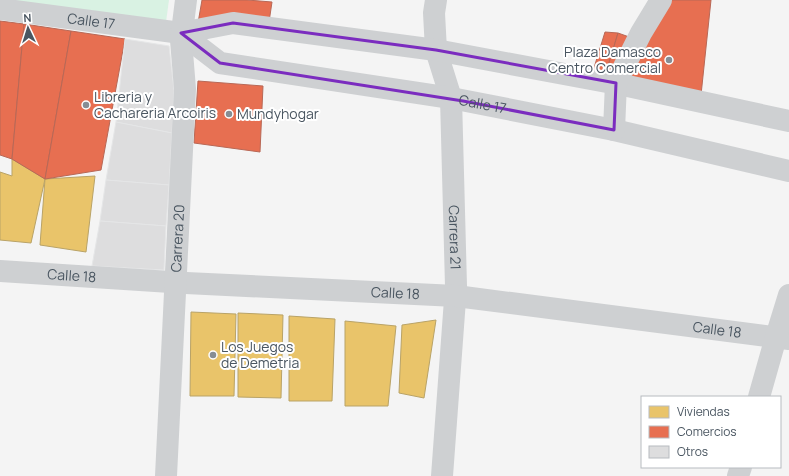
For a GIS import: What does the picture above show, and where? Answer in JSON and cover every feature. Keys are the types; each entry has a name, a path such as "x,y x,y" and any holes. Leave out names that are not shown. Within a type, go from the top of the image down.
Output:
{"street":[{"name":"Carrera 20","path":"166,476 185,89 182,33 186,0"},
{"name":"Carrera 21","path":"436,0 434,13 436,50 451,98 456,296 442,476"},
{"path":"614,130 616,83 641,33 661,0"},
{"name":"Calle 17","path":"0,10 182,33 234,23 436,50 616,83 789,121"},
{"name":"Calle 17","path":"182,33 220,63 451,98 614,130 789,171"},
{"name":"Calle 18","path":"0,271 176,282 456,296 782,338"},
{"path":"759,396 782,338 789,295"}],"highlighted area":[{"path":"233,23 436,50 616,83 614,130 463,101 220,63 181,33"}],"green space":[{"path":"0,0 169,0 166,22"}],"building: Viviendas":[{"path":"12,159 45,179 31,243 0,240 0,172 12,176"},
{"path":"95,176 86,252 40,245 45,179"},
{"name":"Los Juegos de Demetria","path":"191,312 236,314 234,396 190,396"},
{"path":"238,313 283,315 281,398 238,397"},
{"path":"289,316 335,319 332,401 289,401"},
{"path":"436,320 424,398 399,393 402,325"},
{"path":"345,321 396,326 388,406 345,406"}],"building: Comercios":[{"path":"202,0 247,0 272,2 269,22 198,23"},
{"name":"Plaza Damasco Centro Comercial","path":"666,0 711,0 701,95 626,80"},
{"path":"0,21 24,24 12,159 0,155"},
{"path":"24,24 71,31 45,179 12,159"},
{"name":"Libreria y Cachareria Arcoiris","path":"71,31 125,39 101,170 45,179"},
{"path":"605,32 618,33 606,73 593,71"},
{"path":"618,33 632,38 614,76 606,73"},
{"name":"Mundyhogar","path":"198,81 263,86 260,152 194,143"}],"building: Otros":[{"path":"125,39 169,46 174,90 172,133 116,122"},
{"path":"116,122 172,133 169,185 106,180"},
{"path":"106,180 169,185 166,226 100,221"},
{"path":"100,221 166,226 164,270 92,266"}],"place":[{"name":"Plaza Damasco Centro Comercial","path":"669,60"},
{"name":"Libreria y Cachareria Arcoiris","path":"86,105"},
{"name":"Mundyhogar","path":"229,114"},
{"name":"Los Juegos de Demetria","path":"213,355"}]}
